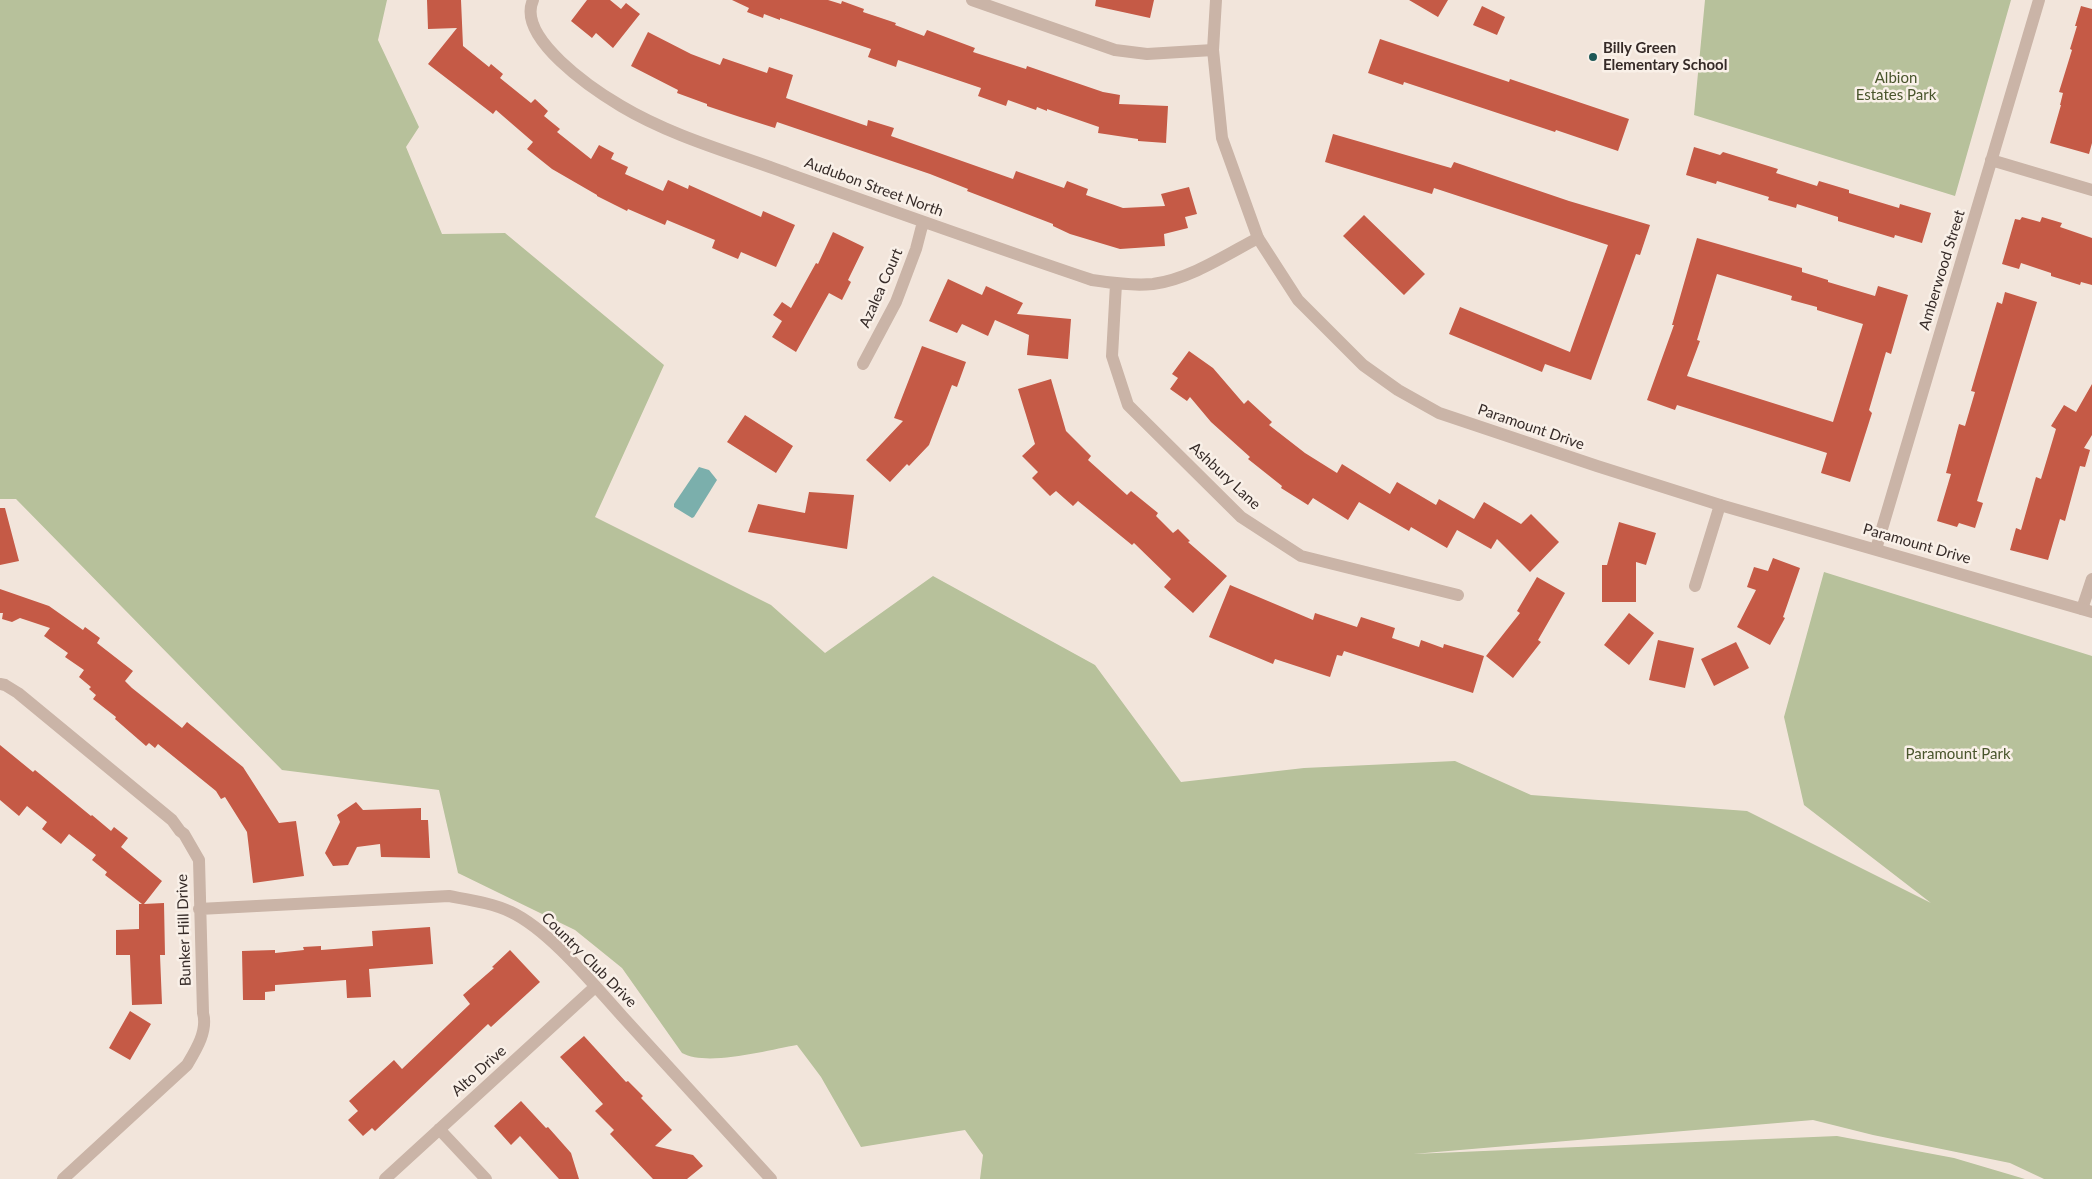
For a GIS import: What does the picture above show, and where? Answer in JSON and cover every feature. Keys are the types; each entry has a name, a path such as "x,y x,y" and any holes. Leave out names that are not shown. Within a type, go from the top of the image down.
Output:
{"street":[{"name":"Audubon Street North","path":"533,0 530,18 536,32 546,47 581,78 621,106 659,126 709,146 1092,280 1116,284 1143,285 1171,280 1209,264 1258,238"},
{"path":"972,0 1115,50 1147,54 1213,50"},
{"name":"Paramount Drive","path":"1216,0 1213,50 1222,138 1258,238 1298,300 1363,365 1398,390 1439,413 1720,505 2087,611"},
{"name":"Amberwood Street","path":"1876,549 2039,0"},
{"path":"1991,160 2092,190"},
{"name":"Azalea Court","path":"863,364 896,302 916,249 923,222"},
{"name":"Ashbury Lane","path":"1116,284 1112,356 1128,405 1241,517 1301,556 1458,595"},
{"path":"1695,586 1720,505"},
{"path":"2087,611 2092,579"},
{"name":"Bunker Hill Drive","path":"0,684 18,692 179,828 191,844 199,860 203,1013 205,1020 200,1043 187,1065 63,1179"},
{"name":"Country Club Drive","path":"200,909 449,896 476,901 511,912 533,926 596,987 771,1179"},
{"name":"Alto Drive","path":"385,1179 596,987"},
{"path":"439,1129 486,1179"}],"green space":[{"name":"Paramount Park","path":"0,0 387,0 378,40 419,127 406,147 442,234 505,233 664,365 595,517 771,605 825,653 933,576 1095,665 1181,782 1304,768 1455,761 1531,795 1747,811 1931,903 1804,805 1784,717 1824,572 2092,656 2092,1179 2044,1179 2010,1163 1873,1135 1813,1120 1413,1154 1837,1136 1954,1158 2025,1179 980,1179 983,1155 965,1130 861,1147 821,1077 797,1045 722,1058 693,1057 682,1053 622,968 575,930 458,873 439,790 282,770 16,499 0,499"},
{"name":"Albion Estates Park","path":"1705,0 2011,0 1955,196 1694,115"}],"water":[{"path":"699,467 709,470 717,480 692,518 674,507 674,504"}],"building":[{"path":"427,0 461,0 463,46 489,67 491,64 503,74 500,78 531,103 535,99 548,111 544,116 560,129 557,132 591,159 599,145 614,153 611,159 628,167 625,174 663,191 668,180 688,189 689,185 761,217 763,211 795,225 776,267 741,252 738,259 712,248 715,240 667,220 665,225 628,209 627,211 597,196 552,169 527,149 533,142 496,110 493,114 428,64 457,28 428,29"},
{"path":"587,0 610,0 621,9 626,3 640,14 613,48 596,33 592,38 571,21"},
{"path":"732,0 828,0 841,4 842,1 864,9 863,12 896,23 895,25 924,36 927,30 975,48 973,52 1026,69 1027,66 1103,92 1120,95 1119,104 1168,106 1166,143 1138,141 1138,139 1098,133 1099,127 1047,109 1047,111 1037,107 1036,110 1008,100 1006,106 978,96 981,88 898,60 896,67 868,57 871,49 780,18 780,20 764,14 763,18 747,12 749,8"},
{"path":"1096,0 1154,0 1150,18 1095,6"},
{"path":"1409,0 1448,0 1438,17"},
{"path":"1482,6 1505,17 1497,35 1473,25"},
{"path":"2081,6 2092,9 2092,143 2089,154 2050,143 2061,105 2063,93 2059,92 2072,50 2070,49"},
{"path":"648,32 691,54 720,65 723,58 767,73 769,67 793,75 786,98 867,126 868,120 894,128 891,136 1013,179 1016,171 1064,188 1067,181 1088,189 1086,195 1123,208 1165,206 1161,194 1189,187 1197,214 1185,217 1188,228 1164,234 1165,246 1120,249 1070,234 1053,226 1053,224 967,191 968,189 930,174 777,122 775,128 740,117 677,93 678,90 631,66"},
{"path":"1380,39 1509,82 1510,79 1629,119 1618,151 1404,82 1403,85 1368,73"},
{"path":"1333,134 1451,168 1454,162 1569,201 1650,225 1640,255 1636,254 1591,380 1545,364 1542,372 1449,334 1460,307 1570,352 1608,245 1434,188 1432,194 1325,162"},
{"path":"1694,147 1720,155 1723,152 1778,169 1776,173 1817,186 1819,181 1849,190 1849,193 1899,208 1900,204 1931,213 1922,243 1895,235 1894,238 1838,221 1838,217 1797,204 1796,208 1768,200 1769,197 1717,181 1716,184 1686,175"},
{"path":"1364,215 1425,274 1404,295 1343,236"},
{"path":"2022,217 2040,222 2042,217 2062,223 2060,227 2092,238 2092,285 2081,282 2080,285 2051,276 2051,273 2021,263 2019,269 2002,264 2015,219 2020,220"},
{"path":"833,232 864,247 848,280 851,282 842,300 829,293 796,352 772,337 782,321 773,315 782,302 791,308 816,263 818,264"},
{"path":"1697,238 1802,268 1802,272 1828,280 1828,282 1875,296 1878,286 1908,295 1891,354 1886,352 1869,410 1872,413 1850,482 1821,473 1827,453 1677,405 1675,410 1647,400 1674,325 1672,325","holes":["1717,274 1792,296 1791,300 1817,307 1817,310 1863,324 1833,422 1687,376 1700,341 1697,340"]},
{"path":"948,279 982,295 986,286 1023,303 1017,314 1071,319 1068,359 1027,355 1029,335 995,320 988,336 962,324 957,333 929,321"},
{"path":"2005,292 2037,302 1977,501 1983,503 1975,528 1959,523 1957,527 1937,521 1951,474 1946,473 1959,424 1965,426 1975,392 1971,391 1997,302 2002,304"},
{"path":"922,346 966,362 957,387 952,385 929,445 890,482 866,460 903,421 894,418"},
{"path":"1189,351 1213,368 1244,404 1248,400 1272,422 1269,425 1305,453 1337,473 1342,464 1390,494 1397,482 1436,505 1439,499 1474,519 1484,502 1521,524 1531,514 1559,542 1530,572 1497,539 1491,549 1457,530 1447,548 1411,527 1409,531 1359,502 1348,520 1313,498 1308,505 1281,488 1282,486 1248,459 1250,457 1211,422 1190,397 1187,401 1170,389 1178,378 1172,374"},
{"path":"1051,379 1066,431 1091,456 1088,460 1127,495 1131,491 1158,513 1156,516 1173,533 1178,529 1190,541 1188,542 1227,576 1193,613 1164,587 1171,579 1134,543 1132,545 1078,501 1073,506 1056,491 1050,496 1032,478 1038,472 1022,456 1035,444 1018,389"},
{"path":"2092,384 2092,435 2084,448 2090,450 2085,467 2080,466 2065,521 2060,519 2048,560 2010,550 2016,528 2021,530 2036,477 2041,479 2056,429 2051,426 2064,405 2076,412"},
{"path":"745,415 793,446 776,473 727,442"},
{"path":"809,492 854,495 847,549 748,532 758,504 805,513"},
{"path":"0,508 5,508 19,561 0,565"},
{"path":"1619,522 1656,533 1646,565 1636,562 1636,602 1602,602 1602,565 1607,565"},
{"path":"1773,558 1800,568 1783,617 1785,618 1770,645 1737,627 1756,590 1747,587 1754,567 1768,571"},
{"path":"1537,577 1565,593 1538,640 1541,642 1513,678 1486,656 1520,613 1517,611"},
{"path":"1230,585 1313,620 1315,613 1357,627 1361,617 1395,628 1392,638 1419,647 1421,640 1443,648 1444,644 1484,656 1473,693 1344,651 1342,656 1337,655 1330,677 1275,659 1273,664 1209,637"},
{"path":"0,589 49,606 83,630 85,627 100,638 97,643 133,671 125,681 132,688 182,728 187,722 243,767 279,823 296,821 304,876 253,883 247,832 225,797 221,799 216,791 158,744 155,748 149,743 146,746 115,719 116,717 93,699 96,695 89,689 91,687 79,677 84,670 65,657 68,653 44,636 50,628 20,618 12,622 2,619 3,613 0,613"},
{"path":"1629,613 1654,633 1629,665 1604,645"},
{"path":"1658,640 1694,648 1685,688 1649,680"},
{"path":"1736,642 1749,668 1714,686 1701,659"},
{"path":"0,745 33,772 35,770 111,831 114,827 128,838 121,847 162,881 144,904 164,903 165,955 160,955 162,1004 132,1005 130,955 116,955 116,930 139,929 139,904 142,904 105,875 107,872 92,860 96,855 69,834 61,844 42,829 47,822 27,806 19,816 0,800"},
{"path":"356,802 363,810 421,808 421,820 428,820 430,858 381,857 380,844 357,847 348,865 333,866 325,853 340,822 337,815"},
{"path":"430,927 433,964 369,969 371,997 347,998 346,980 275,985 275,991 265,992 265,1000 243,1000 242,951 275,950 275,953 304,950 303,947 321,946 321,950 373,946 372,931"},
{"path":"510,950 540,982 491,1027 488,1024 375,1131 372,1128 363,1136 348,1120 358,1111 349,1101 394,1060 402,1069 470,1004 463,995 494,968 492,967"},
{"path":"130,1011 151,1024 130,1060 109,1048"},
{"path":"584,1036 626,1082 628,1081 643,1096 641,1098 672,1130 655,1146 693,1155 703,1166 687,1179 653,1179 610,1134 614,1130 595,1111 603,1104 560,1057"},
{"path":"521,1101 571,1153 579,1179 559,1179 520,1136 511,1145 494,1126"}],"place":[{"name":"Billy Green Elementary School","path":"1593,57"}]}
